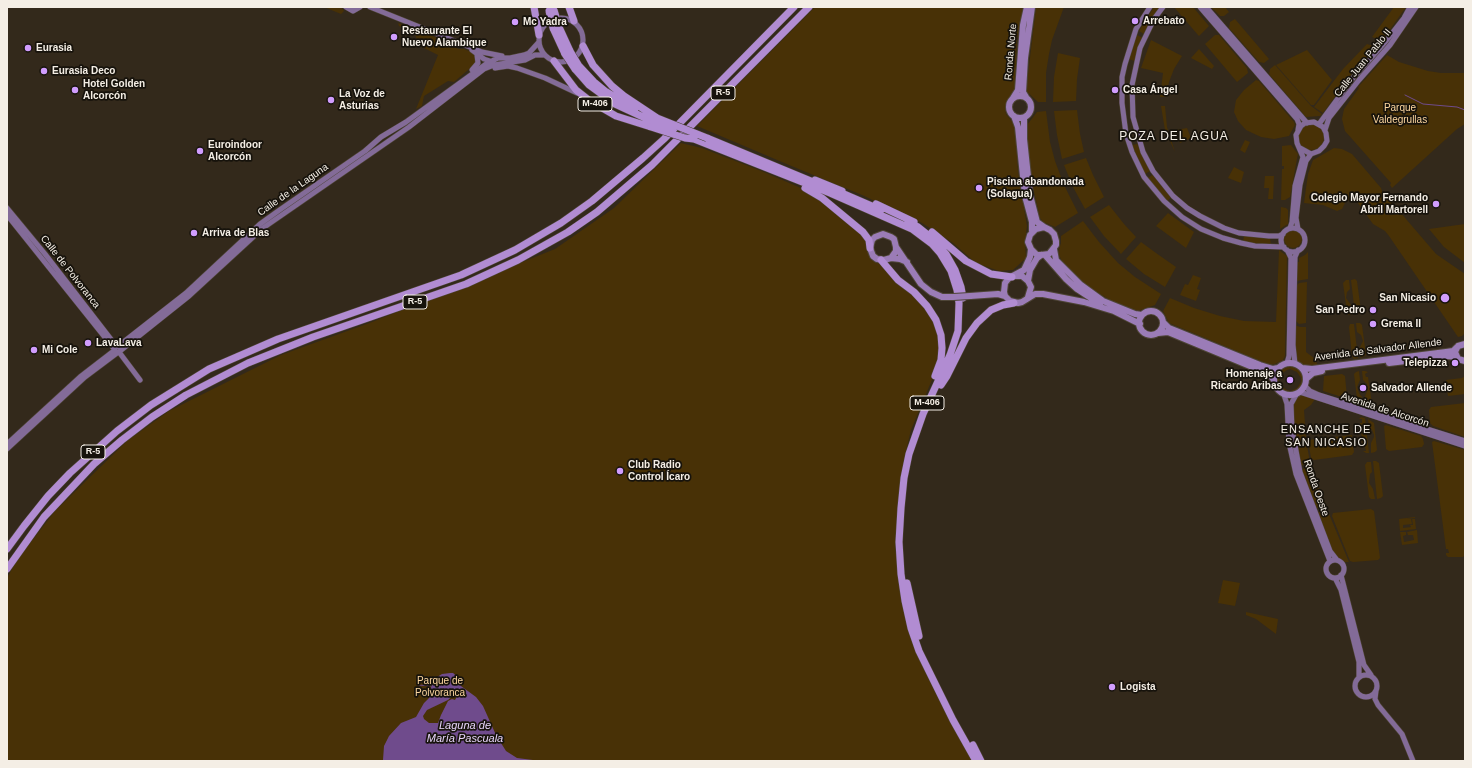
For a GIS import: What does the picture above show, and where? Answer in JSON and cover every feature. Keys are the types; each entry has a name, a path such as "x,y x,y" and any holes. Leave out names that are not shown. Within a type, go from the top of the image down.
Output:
{"highway":[{"path":"534,7 539,39"},
{"path":"569,7 574,22"},
{"name":"R-5","path":"7,549 48,496 70,473 117,431 151,405 209,369 278,339 461,275 515,250 560,223 589,203 664,139 794,7"},
{"name":"R-5","path":"7,569 49,512 89,469 122,440 152,417 186,395 248,363 314,337 466,284 518,260 568,232 598,212 652,165 809,7"},
{"name":"M-406","path":"551,9 556,27 568,53 577,67 612,96 643,113 654,122 694,139 706,141 746,160 912,229 932,244 940,254 951,271 957,290 959,303 958,331 950,355 917,428 909,454 904,478"},
{"name":"M-406","path":"583,46 593,65 612,86 654,122"},
{"name":"M-406","path":"554,61 576,90 590,101 616,116 654,122 775,166 898,217 918,227 933,239 946,254 955,270 961,287 964,303 964,319 959,344 926,416 912,460 905,508 903,541 905,572 915,621 924,649 957,718 981,761"},
{"path":"746,160 822,198 863,232 868,240 870,248"},
{"path":"775,166 887,208 915,222 934,234 966,261 984,271 1000,276 1013,276"},
{"path":"565,215 589,203"},
{"name":"M-406","path":"881,260 898,280 914,292 928,306 936,320 941,335 941,360 914,427 904,478 899,548 901,574 911,628 928,670 976,761"},
{"name":"M-406","path":"941,385 966,338 977,323 991,310 1002,304 1014,303"},
{"path":"340,318 349,311 360,307"},
{"path":"272,354 298,347"}],"main road":[{"path":"346,7 353,11 360,7"},
{"path":"370,7 468,46 495,55 519,56"},
{"name":"Ronda Norte","path":"1014,98 1018,90 1023,25 1027,7"},
{"name":"Ronda Norte","path":"1026,97 1023,92 1025,58 1032,7"},
{"path":"1150,7 1136,29 1122,77 1122,103 1126,134 1132,152 1144,177 1164,201 1182,217 1201,229 1223,238 1241,243 1291,251 1298,250"},
{"path":"1163,7 1154,19 1140,48 1132,86 1133,117 1143,152 1153,171 1173,196 1187,208 1224,228 1239,232 1279,236 1290,228 1292,222 1295,186 1303,157 1296,140 1299,124 1296,118 1200,7"},
{"path":"1206,7 1307,123"},
{"name":"Calle Juan Pablo II","path":"1319,124 1353,78 1404,18 1410,7"},
{"name":"Calle Juan Pablo II","path":"1325,130 1329,118 1359,80 1390,45 1416,7"},
{"path":"490,61 498,58 519,56 529,52 539,39 543,27 557,18 566,18 574,22 582,31 584,38 580,53 568,62 561,63 554,61 544,54 539,39"},
{"path":"468,46 484,59 490,61 515,61"},
{"path":"462,80 478,63 478,56 476,52"},
{"path":"474,77 490,66 525,60 539,54 544,54"},
{"name":"Calle de la Laguna","path":"7,444 80,377 108,355 117,351 125,341 186,293 260,224 490,61"},
{"path":"474,77 484,71 508,66 545,78 590,101"},
{"name":"Calle de la Laguna","path":"7,449 85,377 189,296 263,228 408,127 474,77"},
{"path":"988,294 998,290 1013,276 1024,270 1030,257 1031,250 1028,238 1032,231 1032,222 1026,196 1018,127 1009,107 1014,98 1020,96 1026,97 1032,108 1030,114 1024,118 1017,118 1014,116"},
{"path":"1024,118 1024,139 1030,195 1037,222 1054,234 1056,241 1054,255 1060,265 1091,293 1118,307 1142,316"},
{"path":"1298,130 1303,124 1314,122 1319,124 1325,130 1327,141 1320,151 1311,154 1306,162 1300,185 1296,218 1298,229"},
{"path":"1300,148 1311,154"},
{"name":"Calle de Polvoranca","path":"7,208 34,240 140,380"},
{"name":"Calle de Polvoranca","path":"7,215 111,342"},
{"path":"1032,231 1044,227"},
{"path":"1290,228 1298,229 1302,232 1305,238 1303,246 1298,250 1295,257 1293,342 1295,364"},
{"path":"907,262 900,258 881,260 873,256 870,248 872,240 883,234 890,237 896,243 896,247 907,262 922,284 931,292 942,297 998,294 1005,296 1014,303 1022,302 1035,294 1043,294 1084,302 1117,312"},
{"path":"1283,234 1281,240 1291,258 1289,356 1287,363"},
{"path":"891,258 896,251 896,247"},
{"path":"1028,298 1031,291 1028,281 1030,270 1036,258 1054,249"},
{"path":"1031,250 1043,255 1077,289 1098,303 1140,324"},
{"path":"1013,276 1022,276 1028,281"},
{"path":"1005,284 1003,288 1005,296"},
{"path":"1148,312 1154,312 1161,316 1163,322 1169,328 1260,365 1273,369 1287,363 1295,364 1302,368 1306,379 1305,386 1298,393 1284,395 1276,389 1273,379 1269,374 1168,332 1148,334 1142,330 1140,324 1142,316 1148,312"},
{"path":"1158,332 1163,326 1163,322"},
{"path":"108,355 111,342 125,341"},
{"name":"Avenida de Salvador Allende","path":"1302,368 1312,369 1446,352 1453,350 1460,344 1465,344"},
{"path":"1456,348 1456,357 1465,361"},
{"name":"Avenida de Salvador Allende","path":"1306,379 1313,373 1322,371 1447,356 1456,357"},
{"path":"1273,379 1278,368"},
{"name":"Avenida de Alcorcón","path":"1305,386 1310,391 1319,395 1465,441"},
{"name":"Avenida de Alcorcón","path":"1298,393 1465,446"},
{"name":"Ronda Oeste","path":"1298,393 1291,404 1292,428 1300,473 1330,551 1337,560"},
{"name":"Ronda Oeste","path":"1284,395 1287,404 1289,443 1296,474 1330,561"},
{"path":"1337,560 1343,564 1344,570 1341,575 1335,578 1329,576 1326,570 1326,565 1330,561 1337,560"},
{"path":"1341,575 1364,665 1376,680 1377,684 1375,699 1378,705 1402,734 1413,761"},
{"path":"1335,578 1340,589 1360,665 1359,676 1356,679 1354,686 1356,692 1362,697 1370,699 1378,705"},
{"path":"1359,676 1365,674 1371,675"},
{"path":"1362,697 1370,696 1376,691"}],"green space":[{"path":"324,7 341,7 344,11 341,14"},
{"path":"815,7 1023,7 1017,39 1015,90 1008,99 1005,107 1006,114 1015,125 1018,171 1027,226 1025,242 1026,258 1013,270 999,271 976,263 953,243 922,223 862,195 697,126"},
{"path":"1036,7 1064,7 1052,40 1049,54 1046,73 1046,102 1038,102 1026,91"},
{"path":"1154,7 1161,7 1144,34 1139,31"},
{"path":"1174,7 1193,7 1209,26 1199,36"},
{"path":"1211,7 1225,7 1229,12 1224,16 1220,16"},
{"path":"1394,7 1406,7 1382,41 1372,37"},
{"path":"1235,19 1269,59 1264,63 1259,62 1229,28 1230,22"},
{"path":"398,23 443,40 448,45 474,53 477,58 475,64 454,82 448,81 424,96 422,106 416,109 438,55 418,45 414,33 399,26"},
{"path":"1137,35 1143,38 1135,61 1128,59"},
{"path":"1215,35 1219,35 1247,68 1248,73 1237,82 1205,44"},
{"path":"1151,40 1182,56 1174,69 1169,82 1166,97 1160,97 1163,73 1141,68"},
{"path":"1367,44 1376,47 1349,77 1323,113 1314,107 1343,69"},
{"path":"1199,49 1214,66 1212,69 1191,58"},
{"path":"1307,50 1332,80 1314,105 1311,105 1276,65"},
{"path":"1058,53 1080,58 1076,101 1053,102 1054,77"},
{"name":"Parque Valdegrullas","path":"1387,55 1399,62 1428,71 1441,73 1465,73 1465,124 1457,129 1392,188 1390,185 1391,183 1345,131 1342,119 1344,109 1359,88 1358,87"},
{"path":"1275,65 1311,106 1322,114 1320,116 1306,117 1269,74 1270,69"},
{"path":"1256,80 1259,81 1294,122 1295,125 1289,136 1274,139 1261,137 1246,130 1238,121 1234,112 1236,100 1244,90"},
{"path":"1161,106 1165,106 1167,127 1175,152 1165,130"},
{"path":"1077,110 1084,152 1062,159 1054,111"},
{"path":"1046,111 1050,142 1055,161 1064,185 1078,213 1055,227 1043,222 1040,218 1032,183 1028,151 1027,125 1037,112"},
{"path":"1311,124 1320,128 1324,137 1320,146 1311,150 1302,146 1298,137 1302,128"},
{"path":"1187,128 1191,138 1180,143 1176,130"},
{"path":"1245,140 1250,142 1245,153 1240,150"},
{"name":"Parque de Polvoranca","path":"681,143 702,148 764,172 801,188 819,198 861,233 867,242 867,251 872,259 885,267 931,313 939,333 941,349 934,375 911,430 904,459 898,502 895,546 901,598 925,672 946,713 975,761 7,761 7,578 17,560 55,511 127,441 169,411 281,355 372,322 555,249 614,208"},
{"path":"1137,144 1150,171 1145,174 1132,145"},
{"path":"1291,145 1298,154 1290,197 1285,200 1281,200 1282,169 1284,169 1284,166 1282,166 1282,146"},
{"path":"1334,148 1342,149 1352,154 1436,254 1465,274 1465,333 1462,336 1458,337 1389,236 1385,231 1373,224 1353,196 1345,203 1342,209 1337,211 1323,205 1304,203 1308,174 1313,160"},
{"path":"1086,158 1104,197 1085,209 1073,187 1064,165"},
{"path":"1234,167 1244,172 1241,183 1228,178"},
{"path":"1152,175 1171,197 1167,202 1148,178"},
{"path":"1265,176 1274,176 1273,199 1268,199 1269,188 1264,188"},
{"path":"1109,205 1136,237 1121,254 1104,236 1090,217"},
{"path":"1281,207 1288,210 1288,224 1280,229"},
{"path":"1168,213 1194,232 1186,248 1156,226"},
{"path":"1083,221 1118,263 1135,277 1161,294 1155,305 1138,311 1110,300 1079,280 1063,263 1058,253 1061,243 1061,236"},
{"path":"1465,224 1465,263 1444,247 1429,229"},
{"path":"1289,230 1297,230 1302,235 1300,246 1297,248 1289,248 1284,243 1284,235"},
{"path":"1244,236 1270,238 1271,245 1243,242"},
{"path":"1141,242 1176,267 1165,287 1144,274 1126,259"},
{"path":"1279,250 1287,256 1285,356 1283,360 1270,365 1169,323 1163,311 1170,298 1194,308 1220,316 1244,321 1276,322"},
{"path":"1308,252 1308,279 1296,281 1297,262 1299,262 1299,258"},
{"path":"1193,275 1201,278 1197,289 1200,290 1196,301 1180,295 1185,284 1188,285"},
{"path":"1355,279 1357,281 1361,311 1359,314 1355,314 1351,280"},
{"path":"1346,280 1349,280 1350,289 1347,292 1346,298 1351,305 1353,314 1349,315 1347,313 1343,283"},
{"path":"1307,282 1306,323 1299,324 1296,321 1296,286 1299,283"},
{"path":"1356,323 1360,323 1362,325 1366,355 1361,358 1359,349 1363,341 1361,335 1357,332"},
{"path":"1350,324 1354,324 1358,358 1354,359 1352,356"},
{"path":"1295,325 1306,327 1306,352 1314,358 1319,367 1302,366 1295,360"},
{"path":"1291,366 1299,370 1304,378 1302,387 1299,391 1291,394 1282,392 1279,389 1276,380 1282,369","holes":["1290,369 1297,372 1301,378 1301,382 1297,388 1291,391 1282,387 1279,380 1281,374"]},
{"path":"1359,371 1360,380 1357,387 1362,397 1363,404 1357,399 1354,374"},
{"path":"1362,371 1368,372 1365,374 1366,377 1368,377 1372,404 1370,406 1366,404 1365,396 1368,389 1367,384 1363,380"},
{"path":"1342,374 1345,376 1347,397 1345,398 1323,391 1324,376"},
{"path":"1465,376 1465,394 1448,396 1446,380 1462,378"},
{"path":"1302,395 1315,399 1311,405 1304,410 1306,439 1310,463 1304,464 1300,467 1295,443 1293,403 1298,396"},
{"path":"1465,403 1465,437 1433,426 1430,423 1429,410 1431,407"},
{"path":"1361,417 1365,418 1369,453 1363,451 1366,451 1365,447 1363,447 1360,423 1362,423 1362,419 1359,419"},
{"path":"1368,419 1374,423 1377,450 1371,453 1371,443 1374,435 1369,427"},
{"path":"1386,425 1421,436 1424,444 1422,447 1389,451 1386,449 1384,426"},
{"path":"1352,435 1354,452 1352,455 1314,460 1311,458 1308,440"},
{"path":"1434,441 1465,450 1465,555 1463,557 1448,557 1446,555 1446,553 1449,553 1448,549 1446,549 1432,442"},
{"path":"1373,461 1379,463 1383,496 1377,499"},
{"path":"1367,462 1371,462 1372,472 1370,474 1369,483 1373,489 1375,499 1371,499 1369,497 1365,465"},
{"path":"1311,466 1327,508 1316,508 1302,471 1305,467"},
{"path":"1371,509 1374,511 1380,558 1378,560 1350,561 1332,516 1333,513"},
{"path":"1316,512 1327,512 1329,514 1349,562 1344,562 1334,555"},
{"path":"1415,517 1406,519 1411,519 1412,524 1403,525 1403,528 1411,527 1410,525 1413,525 1412,519 1415,519 1416,529 1400,531 1399,519"},
{"path":"1417,530 1418,543 1402,545 1400,532 1406,532 1406,535 1403,536 1404,542 1414,540 1413,535 1408,535 1407,532"},
{"path":"1223,580 1240,583 1235,606 1218,603"},
{"path":"1246,612 1278,619 1276,634 1256,619 1246,615"}],"water":[{"name":"Laguna de María Pascuala","path":"453,673 463,681 461,686 476,697 483,706 496,735 506,751 517,758 541,761 383,760 384,746 389,736 401,723 416,717 424,703 429,698 429,693 434,679 442,674","holes":["458,691 455,700 452,699 448,701 438,723 429,723 424,719 423,716 427,710 448,700"]}],"waterway":[{"path":"1405,95 1423,104 1457,107 1465,110"},
{"path":"418,685 431,686"}],"place":[{"name":"Arrebato","path":"1135,21"},
{"name":"Mc Yadra","path":"515,22"},
{"name":"Restaurante El Nuevo Alambique","path":"394,37"},
{"name":"Eurasia","path":"28,48"},
{"name":"Eurasia Deco","path":"44,71"},
{"name":"Hotel Golden Alcorcón","path":"75,90"},
{"name":"Casa Ángel","path":"1115,90"},
{"name":"La Voz de Asturias","path":"331,100"},
{"name":"Euroindoor Alcorcón","path":"200,151"},
{"name":"Piscina abandonada (Solagua)","path":"979,188"},
{"name":"Colegio Mayor Fernando Abril Martorell","path":"1436,204"},
{"name":"Arriva de Blas","path":"194,233"},
{"name":"San Nicasio","path":"1445,298"},
{"name":"San Pedro","path":"1373,310"},
{"name":"Grema II","path":"1373,324"},
{"name":"LavaLava","path":"88,343"},
{"name":"Mi Cole","path":"34,350"},
{"name":"Telepizza","path":"1455,363"},
{"name":"Homenaje a Ricardo Aribas","path":"1290,380"},
{"name":"Salvador Allende","path":"1363,388"},
{"name":"Club Radio Control Ícaro","path":"620,471"},
{"name":"Logista","path":"1112,687"}],"district":[{"name":"POZA DEL AGUA","path":"1174,137"},
{"name":"ENSANCHE DE SAN NICASIO","path":"1326,436"}]}
